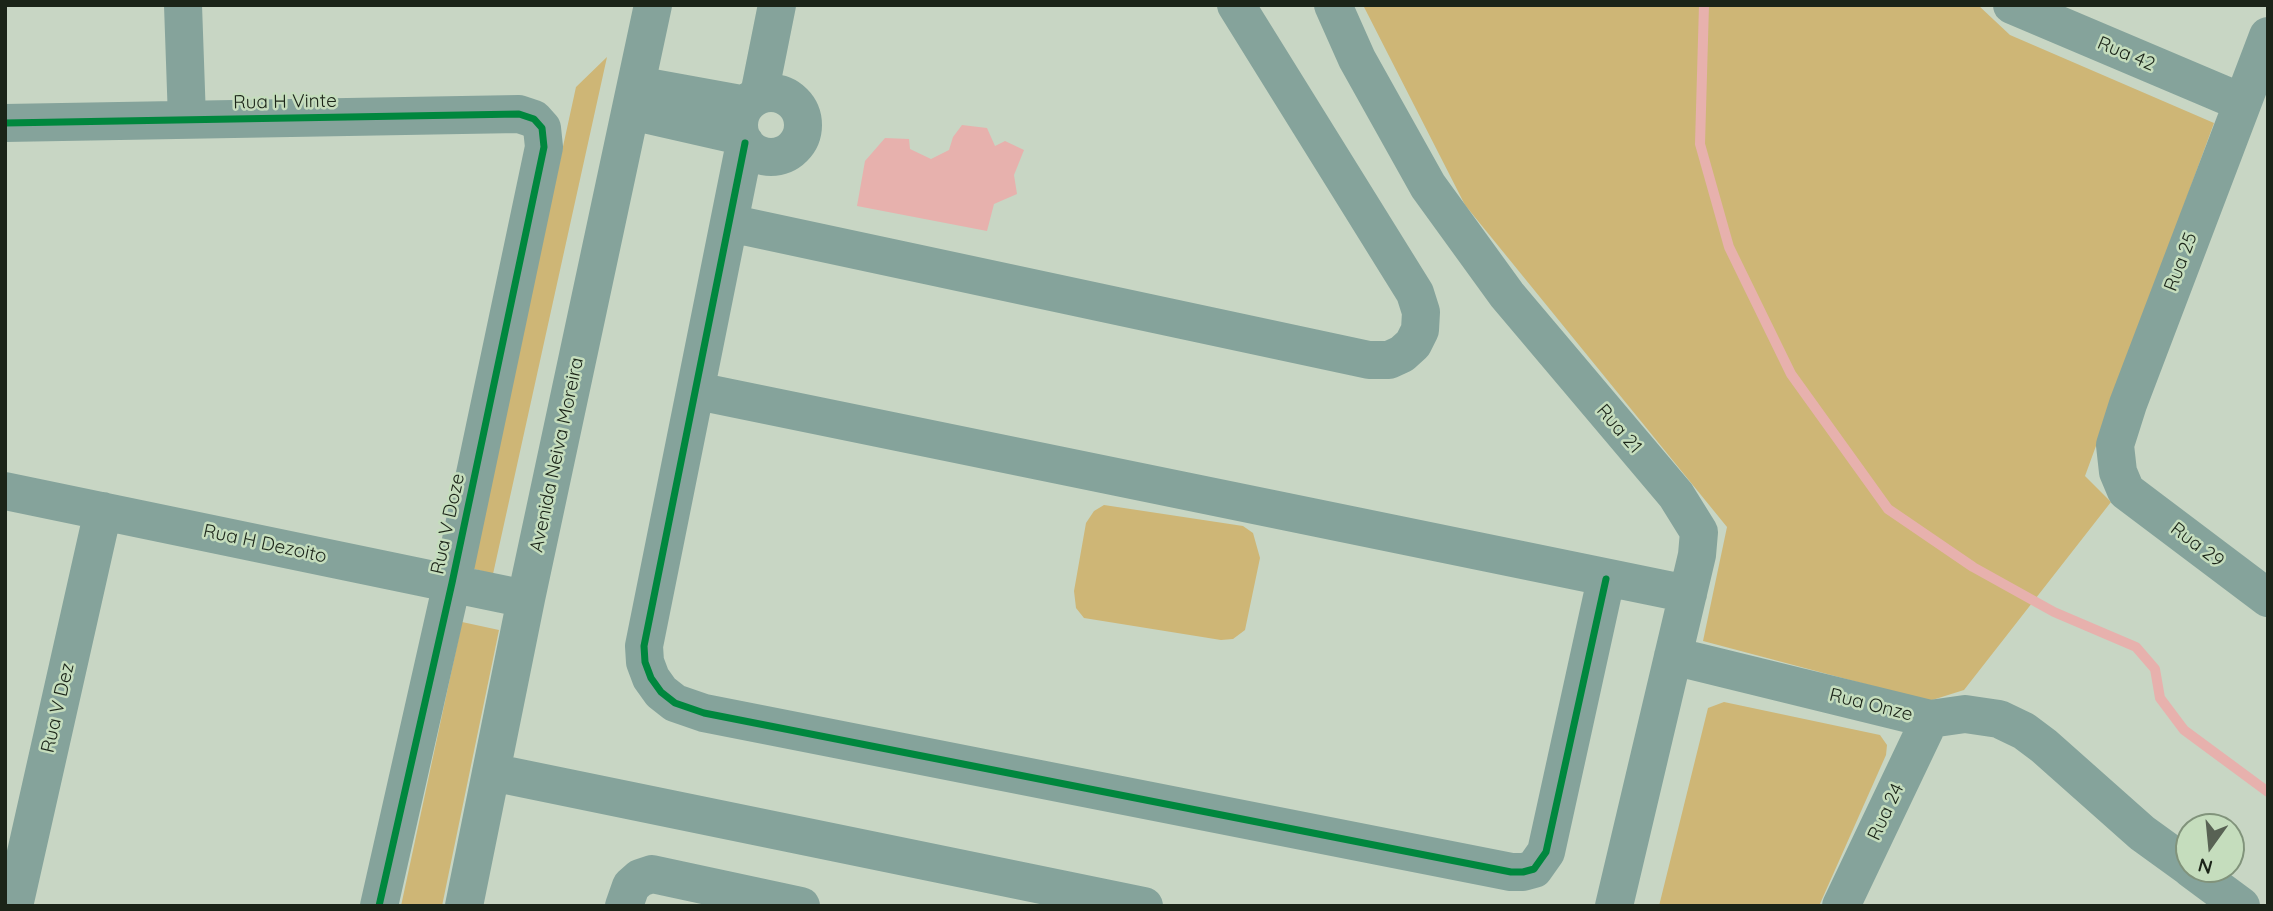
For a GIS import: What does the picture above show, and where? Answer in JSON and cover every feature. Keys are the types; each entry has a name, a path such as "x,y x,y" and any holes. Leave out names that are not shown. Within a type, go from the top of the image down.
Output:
{"street":[{"path":"183,5 187,120"},
{"name":"Avenida Neiva Moreira","path":"464,906 526,599 653,5"},
{"path":"777,5 748,120 697,391 644,646 645,662 661,692 675,703 704,713 1511,872 1523,872 1534,869 1546,852 1606,579"},
{"path":"729,223 1368,360 1389,360 1402,354 1413,344 1420,330 1421,312 1415,293 1236,5"},
{"name":"Rua 21","path":"1333,5 1357,59 1428,186 1507,296 1693,519 1699,532 1697,555 1614,906"},
{"name":"Rua 42","path":"2012,5 2241,102"},
{"name":"Rua 25","path":"2126,491 2115,458 2118,435 2268,36"},
{"path":"634,98 748,120"},
{"name":"Rua H Vinte","path":"5,123 519,114 534,119 542,128 544,148"},
{"name":"Rua V Doze","path":"379,906 452,583 544,148"},
{"path":"697,391 1688,594"},
{"name":"Rua H Dezoito","path":"5,491 526,599"},
{"name":"Rua 29","path":"2126,491 2268,598"},
{"name":"Rua V Dez","path":"14,906 103,511"},
{"name":"Rua Onze","path":"1673,656 1930,719 1965,714 1999,719 2024,731 2142,833 2175,857"},
{"name":"Rua 24","path":"1841,906 1930,719"},
{"path":"491,772 1144,906"},
{"path":"624,906 631,886 640,878 652,874 801,906"},
{"name":"Rua Onze","path":"2210,883 2241,906"}],"shaded area":[{"path":"1363,5 1978,5 2010,35 2214,123 2085,476 2111,502 1964,690 1929,701 1703,641 1727,527 1465,205"},
{"path":"607,57 493,574 471,568 576,87"},
{"path":"962,125 987,128 995,146 1005,141 1024,150 1014,175 1017,194 994,204 987,231 857,206 865,161 885,138 909,139 910,149 931,159 949,150 953,137"},
{"path":"1104,505 1243,526 1253,533 1260,558 1245,630 1233,639 1221,640 1084,618 1076,608 1074,591 1086,523 1094,511"},
{"path":"462,622 499,630 442,906 401,906"},
{"path":"1724,702 1880,735 1887,745 1886,755 1819,906 1659,906 1708,708"}],"waterway":[{"path":"1704,5 1700,144 1729,247 1791,374 1888,509 1973,567 2054,612 2136,647 2155,669 2160,698 2184,730 2268,792"}],"cycle path":[{"path":"5,123 519,114 534,119 542,128 544,147 452,583 379,906"},
{"path":"745,143 644,646 645,662 651,678 661,692 675,703 704,713 1511,872 1523,872 1534,869 1546,852 1606,579"}]}
